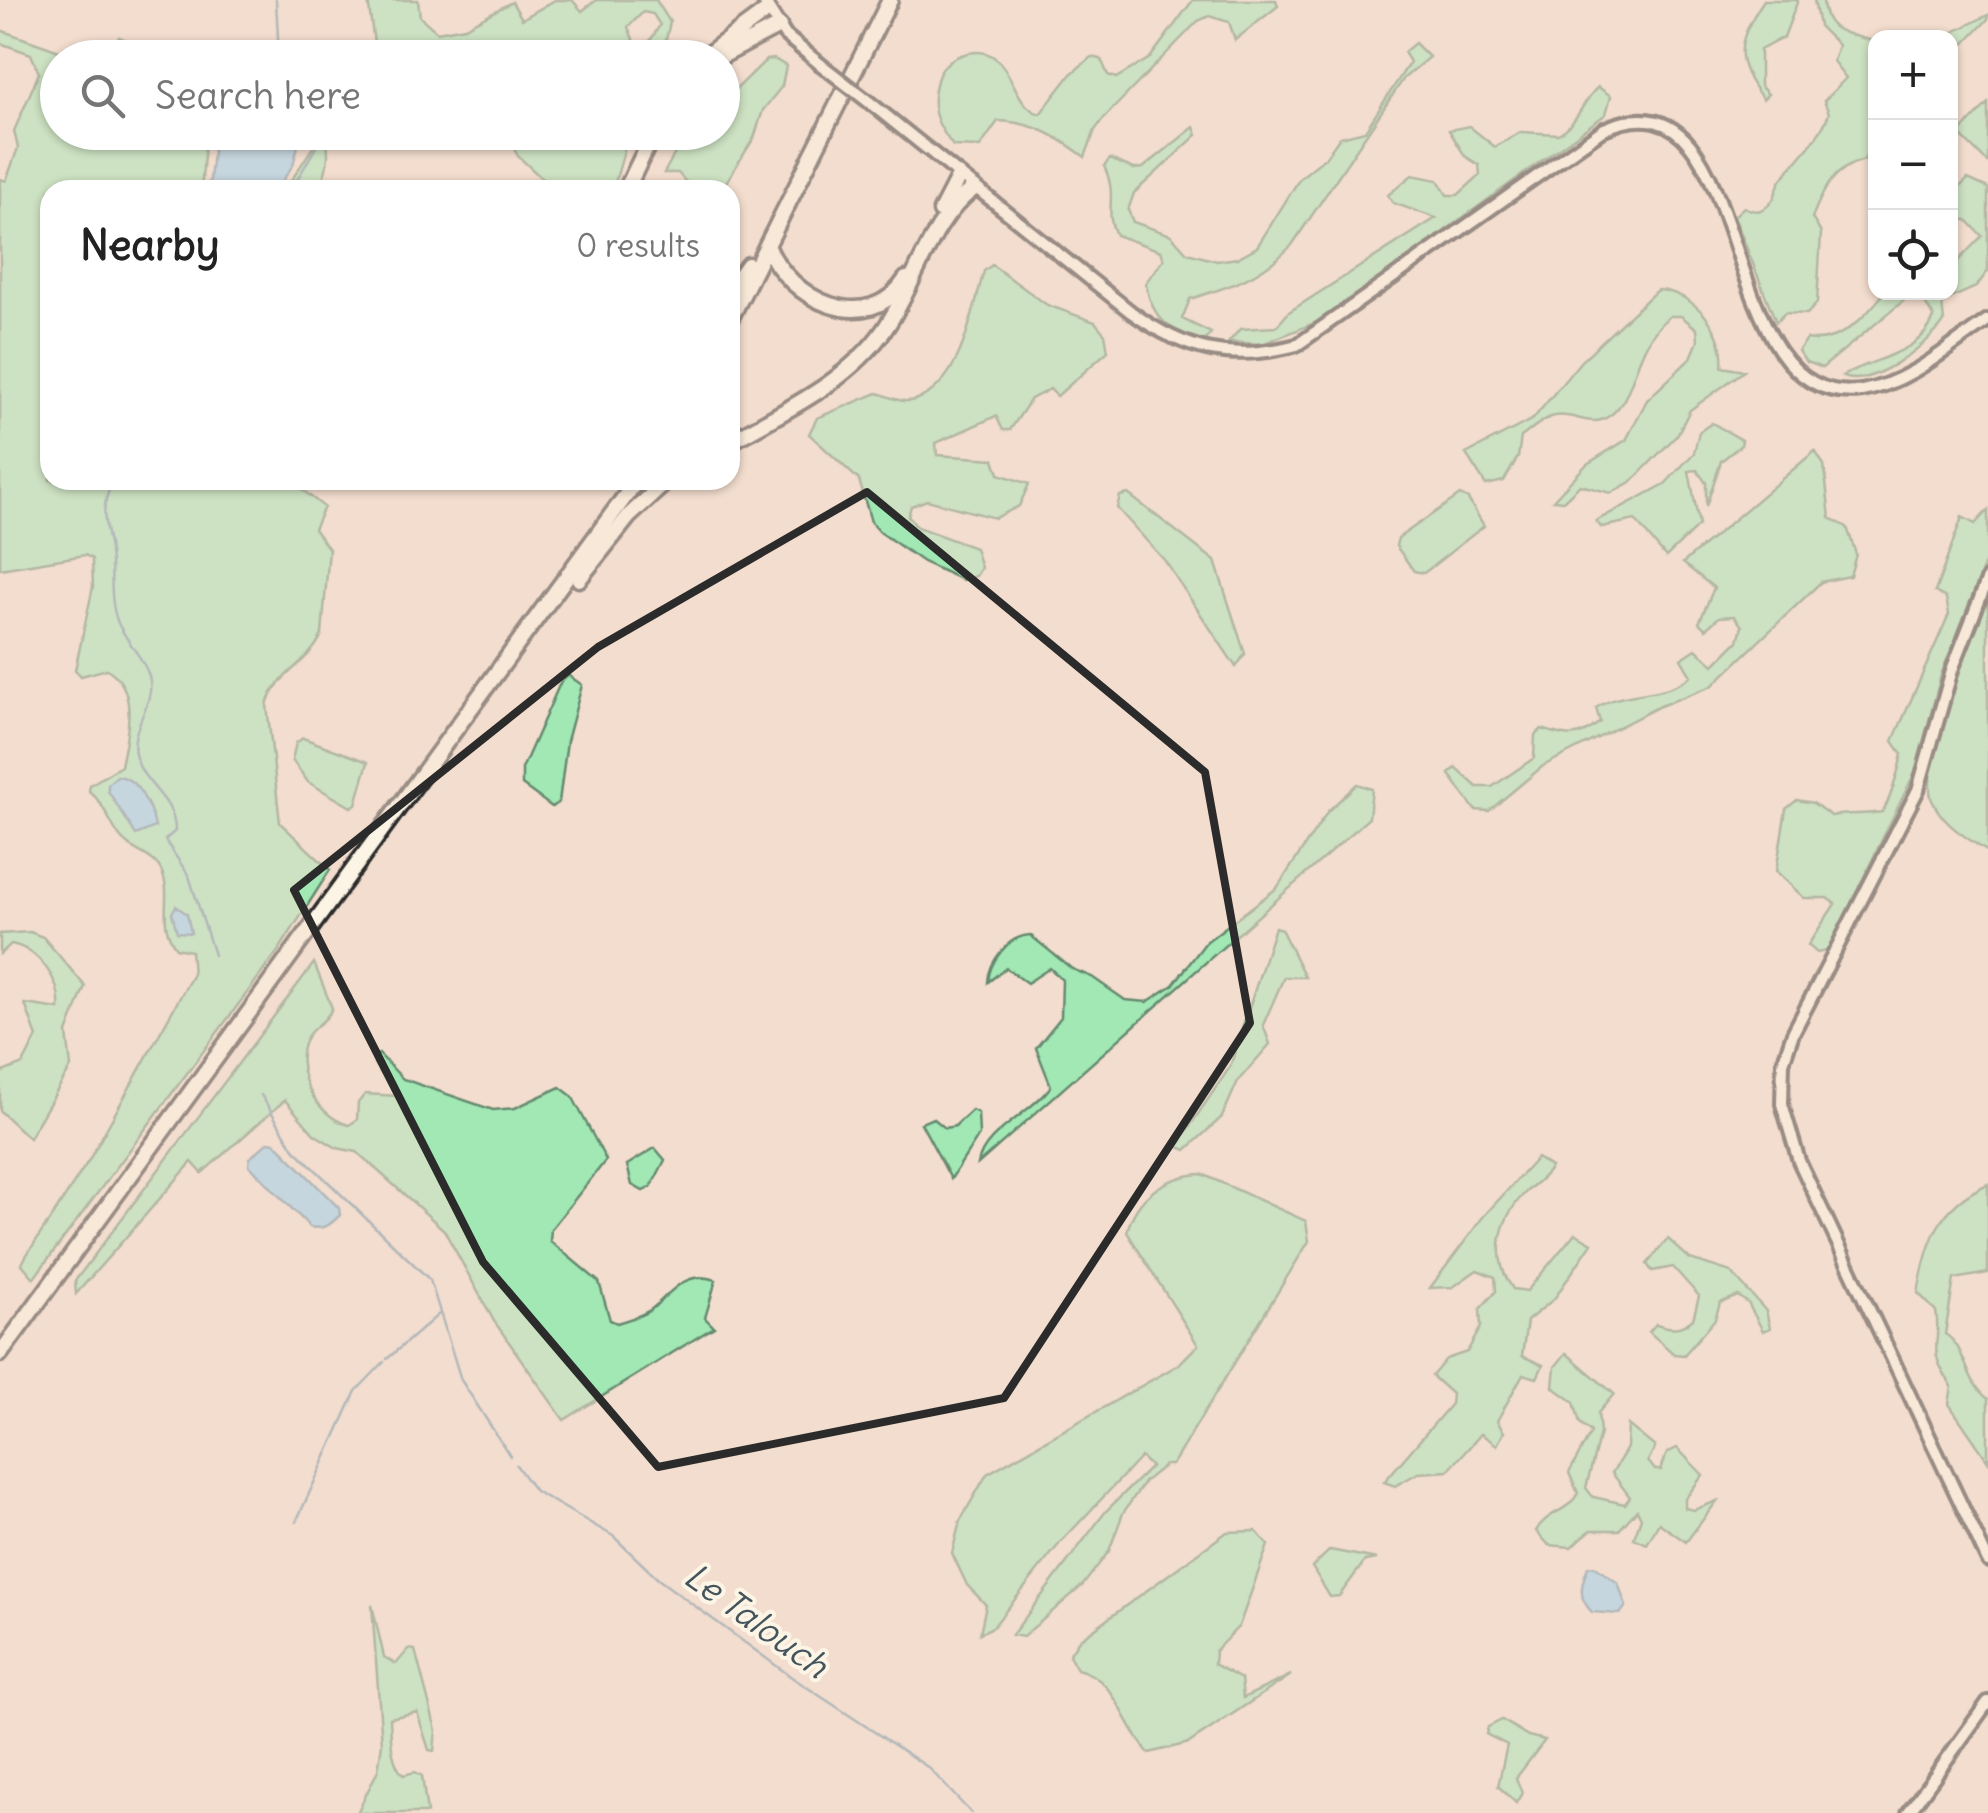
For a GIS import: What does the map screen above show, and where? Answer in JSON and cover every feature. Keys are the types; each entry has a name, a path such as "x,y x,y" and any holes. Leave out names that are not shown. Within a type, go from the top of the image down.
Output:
{"highway":[{"path":"740,299 890,0"},
{"path":"724,40 765,6"},
{"path":"740,46 779,26"},
{"path":"631,180 645,150"},
{"path":"641,180 655,150"},
{"path":"770,239 774,259 821,302 854,311 876,308 905,280 959,176"},
{"path":"740,436 823,388 866,352 898,309 947,213 974,188"},
{"path":"740,275 761,244 770,239"},
{"path":"0,1354 525,638 629,490"},
{"path":"525,638 541,627 629,516 657,490"}],"street":[{"path":"765,6 779,26 820,64 974,188 1167,337 1196,350 1230,356 1262,354 1298,345 1326,329 1604,129 1627,119 1662,120 1687,141 1743,259 1772,344 1787,364 1814,383 1848,391 1884,385 1988,320"},
{"path":"1988,578 1952,670 1918,790 1793,1033 1781,1083 1787,1130 1800,1161 1988,1560"},
{"path":"1908,1813 1988,1702"}],"highlighted area":[{"path":"867,492 1205,772 1250,1023 1004,1398 658,1467 483,1262 294,890 598,647"}],"green space":[{"path":"368,0 418,0 420,17 437,32 465,27 512,2 522,19 555,0 572,0 582,11 596,0 656,0 670,22 666,40 651,40 660,25 653,14 643,12 628,27 633,40 374,40"},
{"path":"1193,0 1276,0 1278,6 1235,40 1229,22 1209,16 1198,21 1105,117 1095,130 1085,157 1044,132 1011,122 998,121 980,147 953,146 939,123 934,104 936,83 944,66 954,58 978,52 991,55 1001,63 1029,108 1040,114 1071,74 1091,57 1101,59 1108,75 1116,78 1150,58"},
{"path":"1764,0 1798,0 1784,37 1760,50 1760,86 1768,94 1763,99 1746,73 1742,50 1748,27"},
{"path":"1814,0 1823,0 1824,11 1833,26 1868,40 1868,152 1864,160 1837,174 1812,218 1821,233 1817,303 1807,314 1785,313 1776,322 1734,216 1744,207 1758,211 1770,204 1782,179 1825,122 1829,113 1824,101 1846,78 1833,61 1838,45 1819,26"},
{"path":"1988,15 1958,51 1958,30"},
{"path":"0,30 40,44 40,150 205,150 202,180 40,180 40,490 303,490 324,507 314,529 329,549 322,634 310,653 277,686 267,705 280,823 330,870 279,950 34,1278 22,1264 26,1256 89,1160 193,974 191,951 176,948 170,939 162,872 154,861 120,837 89,791 90,785 121,766 129,713 124,688 107,669 81,676 75,670 93,587 92,559 85,555 0,569 0,179 6,181 18,148 14,131 39,73 31,54 0,43"},
{"path":"1415,43 1429,57 1404,78 1292,245 1245,279 1190,299 1182,319 1211,333 1204,341 1182,334 1164,322 1152,305 1146,282 1164,259 1161,251 1116,235 1104,166 1110,159 1134,169 1143,168 1194,127 1197,135 1134,193 1128,210 1133,222 1171,235 1187,253 1217,261 1237,258 1257,247 1300,178 1326,157 1340,137 1365,131 1410,62 1404,52"},
{"path":"774,59 786,66 782,86 763,110 754,138 728,180 684,180 678,173 664,173 677,150 740,150 740,85 766,60"},
{"path":"1598,87 1611,96 1606,114 1320,321 1262,344 1229,342 1240,329 1276,327 1289,312 1436,218 1393,203 1388,195 1412,175 1438,180 1447,195 1458,195 1480,175 1479,165 1465,156 1449,130 1469,126 1495,147 1521,132 1558,134 1571,124"},
{"path":"1988,103 1988,162 1987,162 1959,134"},
{"path":"311,150 327,150 322,180 291,180"},
{"path":"515,150 624,150 616,180 543,180"},
{"path":"1968,179 1988,188 1988,271 1976,287 1958,295 1958,261 1982,236 1967,220 1958,219 1958,188"},
{"path":"992,265 1047,305 1095,322 1105,334 1108,351 1057,396 1050,389 1031,399 1010,430 1003,430 996,416 936,443 937,455 994,459 999,474 1029,484 1019,506 995,518 927,500 911,506 908,516 917,527 975,548 981,568 976,576 962,580 923,562 880,532 871,522 859,480 809,434 817,418 877,393 910,401 931,392 944,379 963,345 984,271"},
{"path":"1657,290 1683,297 1705,315 1719,340 1722,367 1744,371 1690,410 1677,435 1632,481 1611,493 1580,485 1563,501 1553,500 1587,464 1626,440 1647,400 1691,358 1698,341 1697,329 1681,316 1670,316 1648,342 1618,408 1602,420 1562,415 1542,422 1521,437 1518,457 1504,481 1486,485 1466,454 1533,419 1581,361"},
{"path":"1878,300 1905,300 1822,368 1806,362 1798,351 1807,339 1841,334"},
{"path":"1947,300 1942,302 1944,322 1925,342 1882,371 1853,379 1842,376 1918,339 1934,317 1924,302"},
{"path":"1712,423 1742,440 1741,445 1721,461 1706,506 1706,483 1697,470 1689,471 1699,525 1666,557 1635,520 1601,527 1596,521 1665,484 1694,453 1699,432"},
{"path":"1815,451 1824,465 1830,518 1847,527 1856,554 1850,576 1821,582 1712,686 1660,706 1543,766 1489,811 1475,810 1449,774 1456,768 1477,787 1492,787 1534,758 1535,735 1542,729 1566,735 1585,732 1600,722 1596,708 1619,698 1680,683 1691,676 1681,659 1696,649 1714,665 1738,641 1742,626 1734,616 1719,617 1706,629 1699,623 1714,588 1683,563"},
{"path":"1128,494 1215,561 1245,654 1236,667 1165,561 1117,508 1120,496"},
{"path":"1460,495 1468,499 1484,526 1424,573 1414,571 1396,546 1398,538"},
{"path":"1988,510 1988,556 1941,675 1916,770 1827,951 1817,953 1808,945 1835,904 1828,898 1804,898 1776,871 1786,809 1797,800 1813,803 1831,816 1882,812 1902,754 1893,741 1949,614 1946,598 1935,592 1962,517 1975,524"},
{"path":"1988,592 1988,852 1942,817 1932,800 1930,783 1940,730"},
{"path":"568,675 582,685 567,741 559,802 552,807 522,785 522,769 561,681"},
{"path":"303,738 368,762 356,804 351,807 308,782 292,760 296,743"},
{"path":"1357,784 1372,789 1369,818 978,1164 989,1142 1051,1086 1036,1048 1061,1017 1062,980 1050,968 1027,983 1006,968 988,982 996,959 1007,945 1030,935 1072,969 1092,977 1125,1000 1147,1002 1173,985 1206,942 1277,888 1328,811"},
{"path":"1275,927 1281,929 1305,977 1284,977 1263,1025 1270,1044 1238,1081 1222,1117 1186,1150 1179,1147 1183,1136 1230,1067"},
{"path":"30,932 43,937 85,986 67,1033 71,1067 29,1138 0,1111 0,1073 23,1064 37,1037 25,1004 59,1009 59,998 52,977 30,952 11,944 0,954 0,934"},
{"path":"314,963 332,1008 307,1037 302,1063 309,1090 326,1112 349,1125 357,1120 358,1103 365,1094 398,1096 374,1064 374,1056 379,1054 403,1079 493,1110 515,1108 560,1087 572,1096 606,1160 551,1229 550,1241 599,1282 610,1320 617,1323 647,1312 689,1280 716,1280 705,1318 714,1327 564,1420 494,1321 444,1230 357,1152 337,1148 314,1134 285,1100 202,1173 192,1162 76,1294 75,1281"},
{"path":"972,1110 978,1113 979,1135 951,1179 921,1123 933,1118 945,1128 955,1126"},
{"path":"655,1148 665,1160 651,1187 643,1191 632,1185 627,1165"},
{"path":"1537,1158 1551,1167 1514,1206 1500,1240 1502,1265 1513,1289 1527,1291 1575,1233 1592,1243 1554,1299 1527,1321 1522,1356 1543,1365 1537,1378 1523,1374 1497,1421 1504,1432 1497,1445 1481,1434 1448,1471 1418,1473 1395,1486 1384,1482 1451,1404 1452,1394 1432,1376 1446,1359 1467,1352 1481,1327 1480,1309 1496,1291 1495,1277 1477,1270 1453,1287 1430,1288 1483,1217"},
{"path":"1202,1174 1306,1221 1309,1241 1172,1465 1165,1465 1145,1481 1123,1513 1109,1551 1083,1585 1023,1637 1012,1635 1106,1511 1151,1467 1141,1457 1060,1543 993,1627 980,1633 986,1605 967,1585 952,1553 960,1521 987,1474 1178,1365 1198,1345 1127,1232 1137,1208 1154,1190 1176,1179"},
{"path":"1988,1184 1988,1273 1954,1279 1945,1334 1952,1339 1974,1383 1988,1399 1988,1461 1949,1404 1952,1386 1937,1355 1936,1311 1918,1293 1931,1241 1946,1214"},
{"path":"1668,1239 1690,1259 1731,1272 1766,1311 1770,1328 1763,1331 1748,1303 1738,1296 1720,1303 1715,1319 1684,1355 1674,1354 1649,1332 1656,1324 1676,1328 1688,1323 1693,1319 1699,1296 1673,1267 1652,1271 1647,1264"},
{"path":"1566,1353 1614,1394 1598,1413 1600,1433 1586,1488 1593,1497 1625,1504 1630,1497 1612,1473 1627,1448 1628,1425 1655,1447 1648,1461 1655,1470 1661,1470 1667,1453 1677,1448 1703,1475 1685,1499 1685,1508 1694,1510 1717,1501 1686,1542 1659,1523 1647,1544 1634,1538 1641,1518 1637,1510 1619,1530 1591,1530 1571,1547 1549,1545 1536,1531 1578,1493 1569,1473 1591,1432 1580,1423 1574,1402 1553,1387 1555,1367"},
{"path":"1256,1531 1268,1545 1239,1626 1215,1651 1214,1664 1241,1679 1243,1698 1291,1675 1189,1743 1149,1753 1111,1692 1091,1674 1077,1669 1069,1655 1079,1640 1227,1532"},
{"path":"1330,1550 1377,1559 1365,1561 1339,1596 1330,1597 1312,1567"},
{"path":"372,1605 384,1657 396,1664 409,1649 415,1650 436,1730 434,1751 429,1750 417,1712 390,1718 391,1741 403,1775 415,1772 422,1776 427,1813 357,1813 378,1770 382,1744"},
{"path":"1502,1720 1528,1736 1545,1740 1516,1778 1522,1793 1516,1803 1498,1786 1507,1745 1486,1734 1488,1727"}],"water":[{"path":"213,150 297,150 283,180 210,180"},
{"path":"117,776 137,788 155,827 136,835 108,791 108,784"},
{"path":"176,906 187,914 191,933 177,932 172,913"},
{"path":"268,1142 275,1143 339,1208 340,1215 333,1222 310,1227 249,1165 250,1158"},
{"path":"1594,1566 1618,1583 1626,1606 1620,1614 1592,1612 1584,1601 1584,1580 1588,1567"}],"waterway":[{"name":"Le Talouch","path":"276,0 278,40"},
{"name":"Le Talouch","path":"297,180 314,150"},
{"name":"Le Talouch","path":"109,490 104,513 114,608 121,630 149,676 149,696 135,736 136,758 174,820 175,831 165,840 189,876 214,955"},
{"name":"Le Talouch","path":"261,1095 294,1149 430,1280 461,1380 510,1456"},
{"path":"387,1359 439,1314"},
{"path":"296,1522 356,1391 384,1362"},
{"name":"Le Talouch","path":"516,1465 535,1491 613,1536 658,1579 793,1678 929,1768 971,1813"}]}
